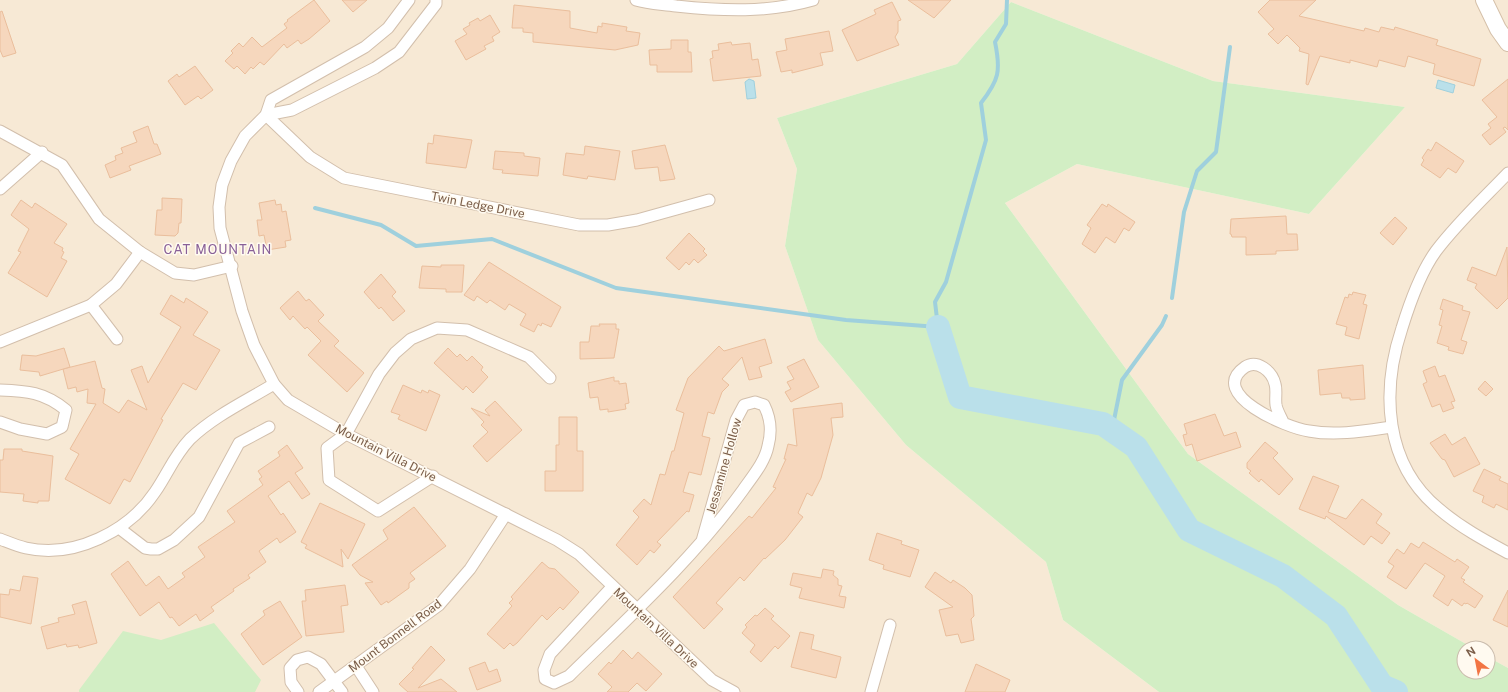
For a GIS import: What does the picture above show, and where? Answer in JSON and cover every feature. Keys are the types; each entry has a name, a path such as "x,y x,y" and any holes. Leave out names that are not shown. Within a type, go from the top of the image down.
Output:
{"street":[{"name":"Mountain Villa Drive","path":"409,0 388,28 365,47 271,100 266,115 245,136 231,161 222,185 219,207 220,228 232,266 242,311 254,345 274,384 288,400 346,434 433,476 557,540 579,554 636,610 712,680 734,692"},
{"path":"266,115 292,110 375,68 393,56 404,46 436,4 436,0"},
{"path":"636,0 696,8 760,10 793,6 813,0"},
{"path":"1484,0 1498,29 1508,43"},
{"name":"Twin Ledge Drive","path":"266,115 310,157 344,178 579,225 608,226 637,220 709,200"},
{"path":"0,130 42,152 62,165 100,219 140,252 174,273 194,275 232,266"},
{"path":"0,189 42,152"},
{"path":"1508,172 1436,252 1410,302 1398,340 1389,385 1391,427 1400,456 1416,484 1438,509 1469,532 1508,553"},
{"path":"0,342 91,305 116,284 140,252"},
{"path":"91,305 117,339"},
{"path":"433,476 378,511 329,480 327,448 346,434 379,374 395,353 411,340 437,328 467,330 529,357 550,378"},
{"path":"1283,422 1277,407 1275,384 1269,371 1261,366 1249,365 1240,371 1234,379 1234,388 1255,409 1283,422 1308,431 1349,434 1391,427"},
{"path":"0,539 26,548 51,550 76,546 98,539 119,528 141,510 156,491 177,454 192,438 210,423 274,384"},
{"path":"0,390 26,391 53,399 66,410 62,427 47,434 20,429 0,422"},
{"name":"Jessamine Hollow","path":"612,586 550,654 544,670 546,679 554,683 569,676 636,610 702,541 722,519 758,468 768,447 771,418 764,405 755,402 744,405 736,420 702,541"},
{"path":"119,528 145,548 158,549 174,540 199,517 239,443 268,427"},
{"name":"Mount Bonnell Road","path":"318,692 439,606 470,569 506,514"},
{"path":"871,692 890,625"},
{"path":"298,692 291,682 290,668 297,660 308,657 321,664 342,692"},
{"path":"356,666 373,692"}],"shaded area":[{"path":"0,0 1508,0 1508,668 1496,661 1496,640 1459,640 1398,605 1188,454 1005,203 1077,164 1309,214 1405,107 1213,81 1011,2 957,64 777,118 797,169 785,246 818,340 906,445 1046,562 1063,620 1159,692 0,692"}],"green space":[{"path":"1011,2 1213,81 1405,107 1309,214 1077,164 1005,203 1188,454 1398,605 1459,640 1456,640 1456,680 1496,680 1496,661 1508,668 1508,692 1159,692 1063,620 1046,562 906,445 818,340 785,246 797,169 777,118 957,64"},
{"path":"214,623 261,680 255,692 79,692 123,631 161,640"}],"water":[{"path":"749,79 754,81 756,98 747,99 745,82"},
{"path":"1438,80 1455,85 1453,93 1436,88"}],"building":[{"path":"314,0 330,21 309,39 301,44 298,40 287,48 284,44 264,65 260,62 253,69 251,67 245,74 237,66 234,69 225,61 233,53 231,51 239,43 243,47 252,37 262,47 287,28 284,24 288,21 287,20"},
{"path":"342,0 367,0 353,12"},
{"path":"908,0 951,0 934,18"},
{"path":"1270,0 1316,0 1299,16 1364,31 1365,28 1379,32 1381,27 1394,30 1395,27 1438,40 1436,45 1481,59 1474,86 1433,74 1435,64 1408,56 1405,67 1379,60 1377,67 1350,60 1350,63 1320,56 1308,85 1306,84 1309,54 1299,51 1300,48 1287,35 1278,44 1268,34 1274,29 1258,12"},
{"path":"892,2 901,20 898,21 898,32 895,37 899,45 857,61 842,30 876,14 874,10"},
{"path":"514,5 570,11 570,28 597,33 598,26 602,27 602,23 627,27 626,31 640,33 638,45 615,50 533,42 533,33 523,32 523,28 512,28"},
{"path":"2,11 16,53 3,57 0,50 0,12"},
{"path":"490,15 500,32 492,37 494,41 484,46 486,49 466,60 455,41 467,34 463,29 470,25 469,23 478,18 480,21"},
{"path":"829,31 833,51 820,53 823,65 792,73 792,70 781,72 776,52 787,50 785,39"},
{"path":"671,40 688,40 688,52 691,52 692,72 657,72 657,65 650,65 649,50 671,49"},
{"path":"731,42 732,45 750,43 752,60 758,59 761,76 713,81 710,59 713,58 712,51 719,50 718,44"},
{"path":"195,66 213,90 201,99 198,96 185,105 168,81 177,74 179,77"},
{"path":"1508,79 1508,130 1505,127 1503,128 1506,132 1490,145 1482,135 1491,128 1488,124 1497,117 1482,100"},
{"path":"148,126 154,144 157,144 161,154 129,166 131,170 110,178 105,165 116,160 115,156 123,153 121,148 137,142 133,132"},
{"path":"434,135 472,140 466,168 426,163 428,143 433,144"},
{"path":"1436,142 1464,161 1456,173 1448,168 1440,178 1421,165 1424,160 1422,158 1428,149 1431,151"},
{"path":"665,145 675,179 660,181 658,167 635,169 632,151"},
{"path":"585,146 620,151 615,180 588,176 587,179 563,175 566,153 584,155"},
{"path":"495,151 524,153 524,156 540,158 538,176 502,173 503,170 493,169"},
{"path":"162,198 182,199 181,223 179,223 178,233 175,236 155,235 157,210 162,210"},
{"path":"21,200 32,208 35,203 67,224 54,243 63,248 62,251 64,252 61,258 67,261 47,297 8,273 21,252 18,251 29,229 11,215"},
{"path":"275,200 276,205 281,204 282,212 286,211 291,240 285,241 286,247 267,250 264,235 259,236 257,220 262,220 259,203"},
{"path":"1102,204 1107,207 1108,204 1135,222 1129,231 1124,228 1115,243 1106,237 1095,253 1082,244 1091,228 1087,225"},
{"path":"1286,216 1287,234 1297,234 1298,250 1276,251 1276,254 1246,255 1246,237 1232,237 1230,234 1231,219"},
{"path":"1395,217 1407,228 1393,245 1380,233"},
{"path":"689,233 705,249 703,251 707,255 698,263 694,259 689,265 686,262 679,270 666,258"},
{"path":"1507,247 1508,298 1497,309 1475,288 1477,284 1467,280 1472,267 1496,276"},
{"path":"489,262 561,307 551,327 542,323 541,326 538,324 534,332 520,325 526,314 509,304 505,310 490,300 487,303 477,296 474,301 464,295"},
{"path":"441,265 464,265 462,292 446,292 446,289 419,288 422,266 441,267"},
{"path":"381,274 396,292 392,296 405,311 393,321 381,307 379,309 364,292"},
{"path":"298,291 306,301 309,299 324,315 318,321 339,341 334,346 364,373 347,392 308,355 321,341 307,327 305,329 293,316 290,320 280,308"},
{"path":"1353,292 1366,295 1363,304 1367,305 1359,339 1345,335 1347,327 1336,324 1345,297 1348,298 1349,294 1352,295"},
{"path":"171,295 184,303 186,298 208,312 193,335 220,350 196,390 183,383 161,419 163,420 130,482 124,479 110,504 65,479 79,454 70,449 96,404 87,403 88,389 77,392 76,387 68,389 63,369 95,361 102,388 105,389 103,403 119,413 128,400 147,410 131,370 142,366 148,383 181,327 160,314"},
{"path":"1443,299 1463,306 1462,310 1470,312 1461,340 1467,342 1463,354 1448,350 1449,347 1437,343 1442,326 1439,325 1443,310 1440,309"},
{"path":"599,324 616,324 616,329 619,329 614,358 580,359 580,342 589,342 591,326 600,326"},
{"path":"765,339 772,363 759,367 762,377 749,380 742,357 722,379 729,385 722,392 714,414 708,412 702,436 710,438 701,475 689,472 683,492 694,495 689,512 687,511 657,542 661,545 654,553 650,550 637,565 616,545 639,517 633,511 644,499 651,505 660,474 665,475 672,451 674,451 684,413 676,410 688,378 719,346 724,351"},
{"path":"64,348 70,367 40,376 39,372 20,370 22,355 36,356"},
{"path":"448,348 457,357 460,354 467,361 472,356 483,367 481,370 488,377 473,393 466,386 463,390 434,363"},
{"path":"804,359 819,387 791,402 785,392 791,389 787,382 794,379 787,367"},
{"path":"1363,365 1365,399 1350,400 1350,398 1342,398 1341,393 1320,395 1318,370"},
{"path":"1435,366 1439,377 1445,375 1455,401 1451,402 1454,408 1443,412 1440,404 1432,407 1423,384 1427,382 1423,371"},
{"path":"614,377 614,381 619,381 619,384 626,383 629,403 625,404 626,409 608,412 608,409 600,410 598,397 590,398 588,383"},
{"path":"1485,381 1493,389 1486,396 1478,389"},
{"path":"403,385 421,393 422,390 428,393 429,390 440,395 426,431 398,419 400,415 391,412"},
{"path":"495,401 522,430 487,462 473,446 488,432 481,425 484,422 471,408 490,416 485,410"},
{"path":"842,403 843,417 831,418 833,435 821,478 812,496 807,493 798,513 803,517 785,540 765,559 764,558 744,581 740,577 716,603 723,609 704,629 673,597 749,516 752,518 776,488 773,487 786,459 784,459 788,444 797,446 793,409"},
{"path":"1215,414 1224,436 1236,432 1241,447 1197,461 1192,444 1186,446 1183,435 1187,434 1184,424"},
{"path":"559,417 577,417 577,451 583,451 583,491 545,491 545,471 556,471 556,445 559,445"},
{"path":"1445,434 1452,445 1465,437 1480,464 1454,477 1445,460 1442,459 1430,443"},
{"path":"1265,442 1278,453 1273,458 1293,479 1279,495 1261,479 1259,482 1249,473 1251,471 1247,468 1247,463"},
{"path":"287,445 303,468 295,473 310,494 302,499 289,481 268,496 281,515 283,513 296,532 280,543 277,538 259,551 266,562 248,575 250,578 233,589 234,591 211,607 214,611 200,621 196,614 179,626 172,617 170,618 159,602 140,616 111,574 128,561 146,586 159,576 168,589 185,577 182,573 205,557 198,547 235,522 227,511 263,485 259,479 262,477 258,471 280,456 278,452"},
{"path":"4,449 22,449 22,451 53,456 49,501 38,501 38,503 23,501 24,494 0,492 0,460 3,460"},
{"path":"1484,469 1501,477 1499,480 1508,484 1508,510 1496,504 1494,508 1482,502 1484,496 1473,491"},
{"path":"1313,476 1339,486 1328,512 1346,519 1362,499 1382,514 1376,523 1390,533 1382,544 1371,536 1364,545 1326,516 1325,519 1299,509"},
{"path":"320,503 365,524 348,559 341,549 343,567 305,548 307,545 301,542"},
{"path":"414,507 446,546 410,573 415,579 409,583 409,588 388,603 387,601 381,605 365,583 373,582 360,575 352,565 388,539 383,530"},
{"path":"877,533 902,541 901,544 919,550 910,577 883,569 884,565 869,560"},
{"path":"1423,542 1455,562 1457,559 1469,567 1461,578 1465,580 1463,582 1483,596 1475,608 1467,603 1464,603 1462,606 1452,599 1448,606 1433,596 1445,576 1425,563 1406,589 1387,577 1394,566 1388,562 1397,549 1404,554 1411,543 1419,548"},
{"path":"542,562 549,568 555,569 579,592 563,610 560,607 547,620 542,615 517,643 513,646 510,643 504,649 487,634 512,606 509,603 513,599 511,597"},
{"path":"823,569 834,571 833,575 838,579 838,585 842,586 839,596 846,597 844,608 799,598 802,588 790,585 793,573 821,578"},
{"path":"935,572 951,583 953,580 972,595 974,616 971,619 974,640 961,643 958,634 946,636 939,610 953,607 925,587"},
{"path":"23,576 38,578 31,624 0,617 0,594 9,595 10,589 20,591"},
{"path":"345,585 348,605 341,606 344,632 306,636 302,601 306,601 305,590"},
{"path":"1508,590 1508,627 1493,620"},
{"path":"86,601 97,643 79,648 78,645 67,647 66,644 47,649 41,627 59,622 58,618 75,614 72,605"},
{"path":"280,601 302,637 263,665 241,634 265,615 263,611"},
{"path":"765,608 774,616 771,619 790,636 778,649 775,646 761,662 750,652 755,645 742,633 747,627 745,625"},
{"path":"800,632 814,635 811,649 841,657 836,678 791,667"},
{"path":"431,646 445,660 418,688 441,679 457,692 408,692 399,684 414,669 412,668"},
{"path":"623,650 632,659 638,652 662,674 646,691 637,683 628,692 607,692 612,687 598,674 609,662 611,664"},
{"path":"485,662 489,672 497,669 501,681 477,690 469,668"},
{"path":"976,664 1010,680 1005,692 965,692"}],"waterway":[{"path":"315,208 381,225 416,246 492,239 616,288 846,320 938,327 935,302 946,282 986,140 981,103 992,88 997,75 998,61 995,42 1006,24 1007,0"},
{"path":"1172,298 1184,212 1197,171 1216,152 1230,47"},
{"path":"1112,430 1122,380 1162,325 1166,316"},
{"path":"938,327 960,397 1103,424 1136,447 1189,530 1283,576 1336,616 1382,686 1396,692"}],"district":[{"name":"CAT MOUNTAIN","path":"218,249"}]}
